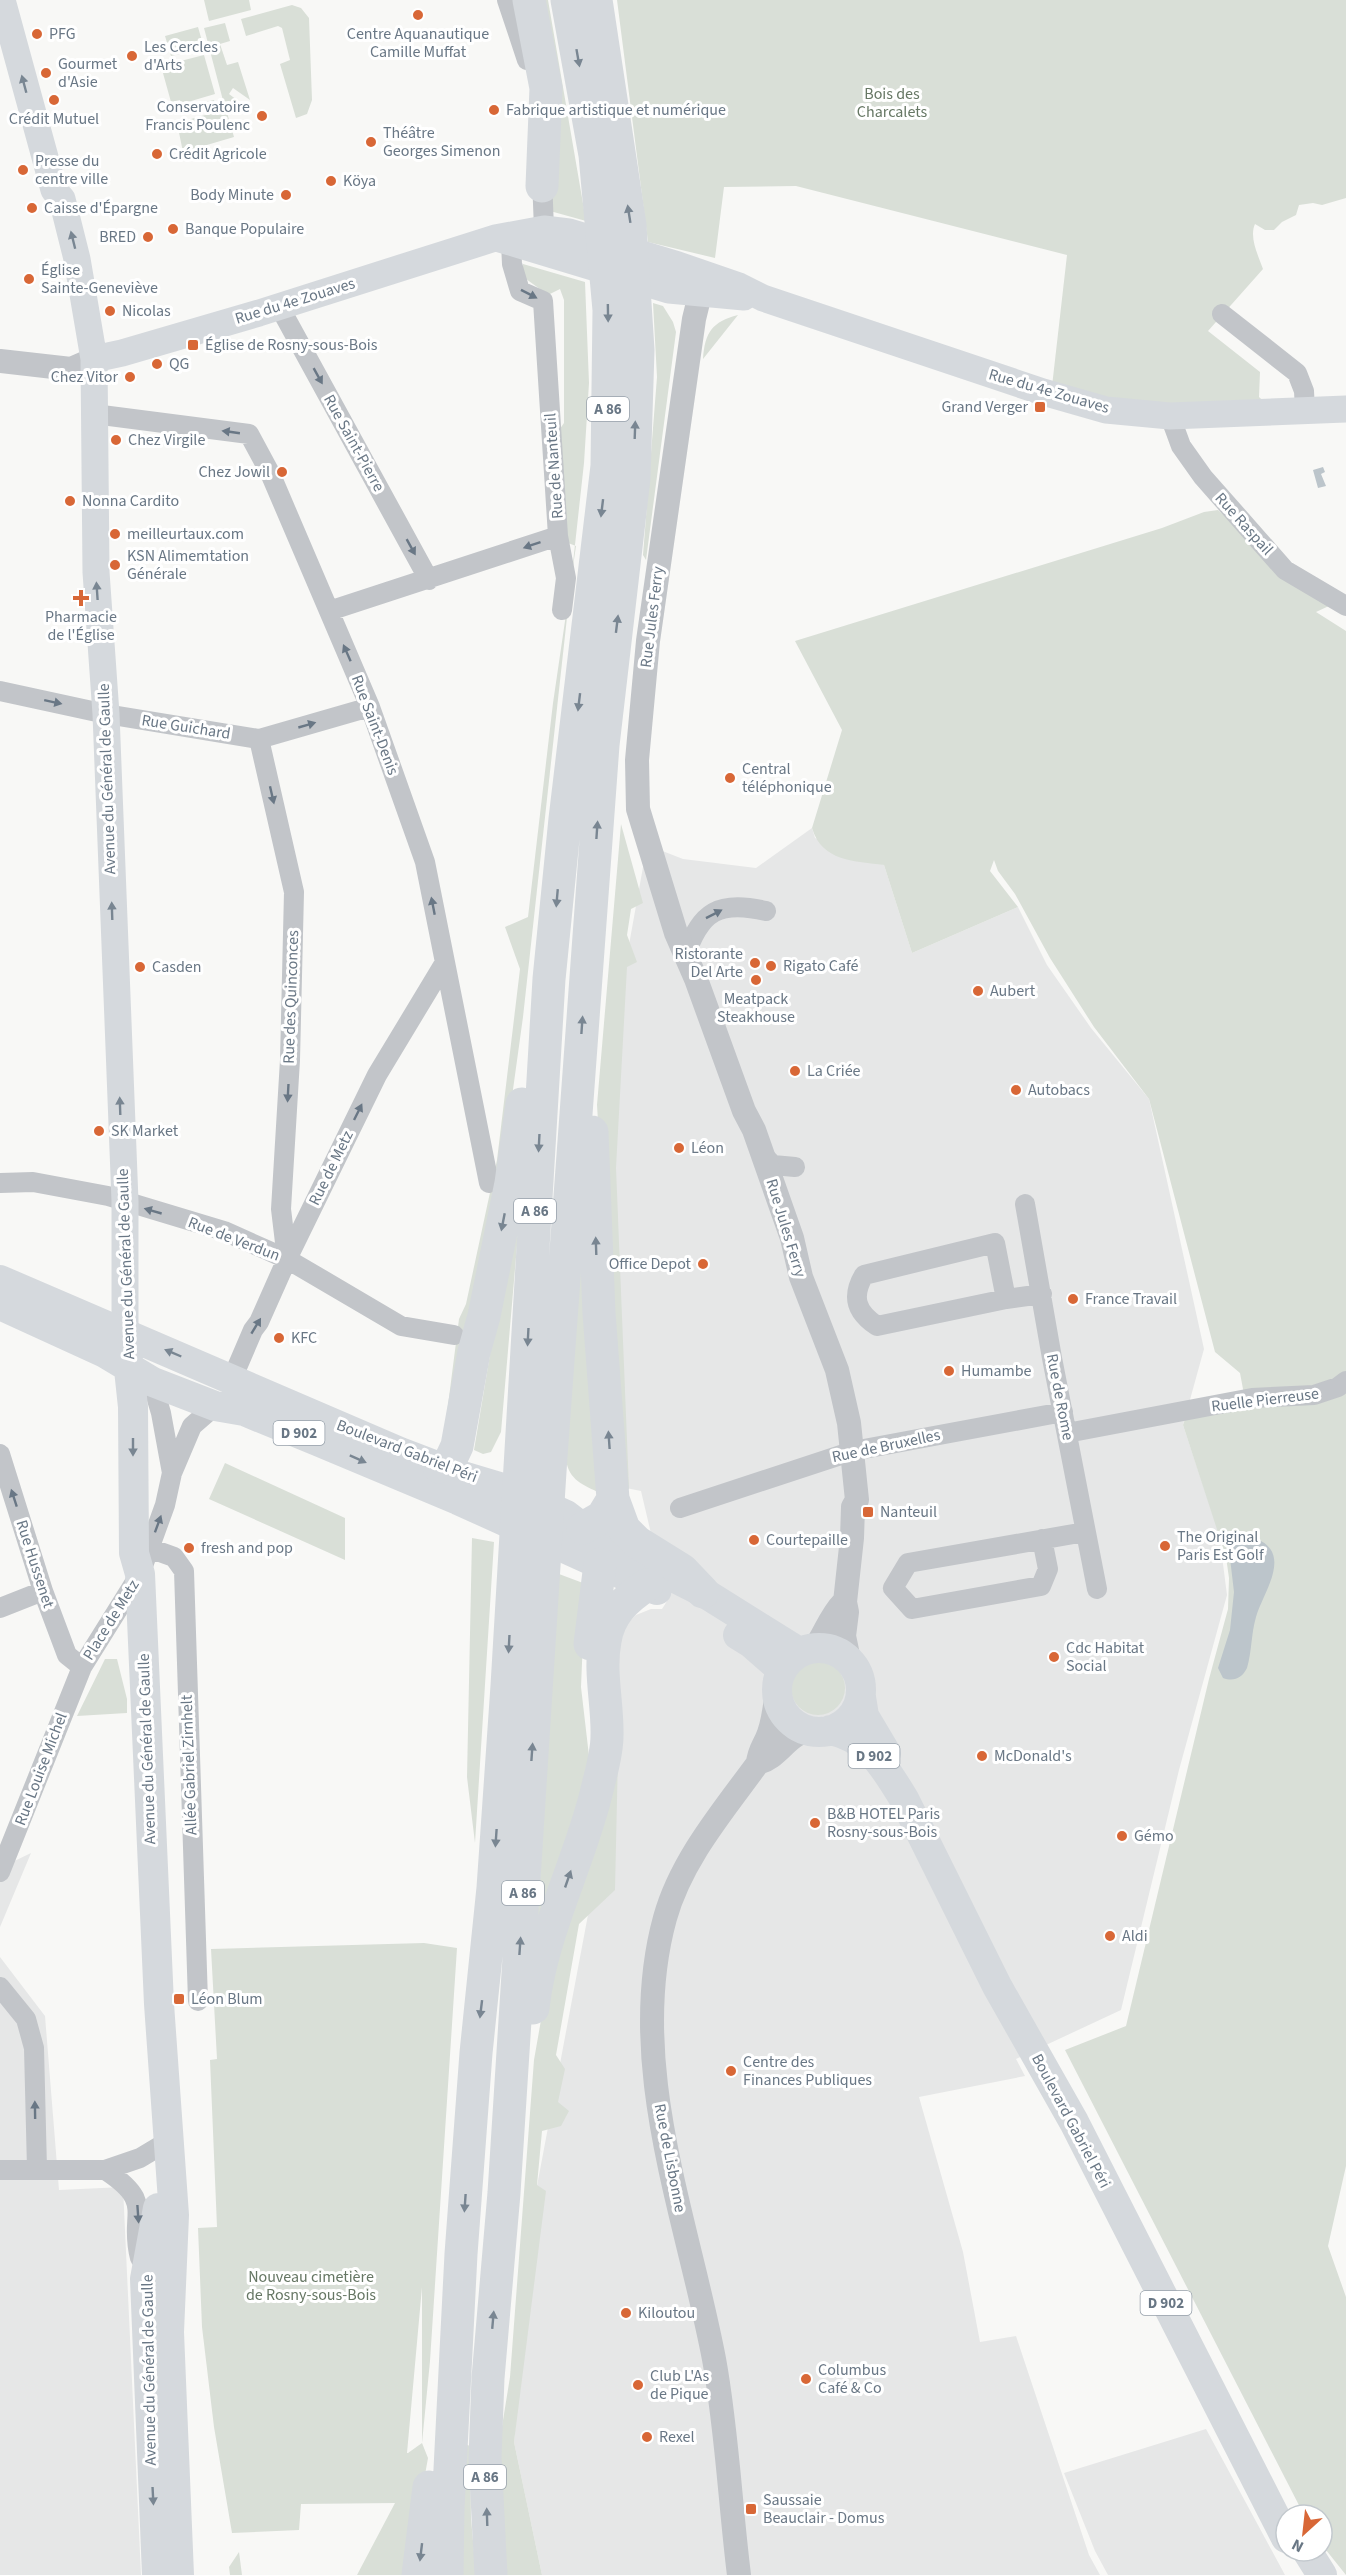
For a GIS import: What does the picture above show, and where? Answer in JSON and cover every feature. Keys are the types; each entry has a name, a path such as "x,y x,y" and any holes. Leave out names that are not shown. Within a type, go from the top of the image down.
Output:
{"highway":[{"path":"529,0 546,88 542,186"},
{"name":"A 86","path":"491,2575 485,2458 488,2378 504,2193 527,1589 521,1443 549,979 565,819 607,466 609,310 596,155 567,0"},
{"name":"A 86","path":"447,2575 448,2508 461,2254 476,2053 527,1589 551,1456 603,745 634,478 638,350 630,225 596,0"},
{"path":"451,1471 462,1457 483,1354 484,1316 511,1183 529,1056 549,979"},
{"path":"577,1083 591,1110 599,1313 613,1499 624,1529 637,1542 682,1570 703,1592"},
{"path":"583,1528 602,1516 613,1499"},
{"path":"600,1563 589,1668 592,1704 602,1762"},
{"path":"504,2193 528,2054 534,2001 544,1955 589,1818 607,1739 604,1642 617,1610 630,1596 647,1585"},
{"path":"418,2575 432,2465 454,2414"}],"main road":[{"name":"Avenue du Général de Gaulle","path":"2,0 54,190 62,199 72,237 86,303 94,359 96,572 106,714 124,1201 125,1332 138,1384 134,1553 145,1561 159,2004 174,2214 169,2332 179,2575"},
{"name":"Rue du 4e Zouaves","path":"94,359 122,353 503,240 556,230 678,265 703,284"},
{"name":"Rue du 4e Zouaves","path":"503,240 669,290 703,284 739,286 763,298 1051,394 1106,410 1170,416 1346,409"},
{"name":"Boulevard Gabriel Péri","path":"0,1280 367,1437 451,1471 513,1491 566,1515 583,1528 703,1592 793,1665"},
{"name":"Boulevard Gabriel Péri","path":"11,1310 103,1352 138,1384 244,1412 472,1507 647,1585 793,1665"},
{"path":"11,1310 40,1311 90,1333 125,1332"},
{"path":"138,1384 193,1378 340,1433 367,1437"},
{"path":"451,1471 472,1507"},
{"path":"540,1537 583,1528 600,1563"},
{"path":"833,1650 849,1660 859,1677 861,1697 850,1718 819,1730 789,1720 783,1711 793,1665 833,1650"},
{"name":"Boulevard Gabriel Péri","path":"861,1697 864,1716 870,1729 922,1808 1279,2503"},
{"name":"Boulevard Gabriel Péri","path":"819,1730 848,1733 860,1741 886,1771 904,1799 982,1957 1021,2031 1046,2069 1074,2122 1274,2514"},
{"name":"Avenue du Général de Gaulle","path":"157,2575 145,2279 152,2231 170,2154"}],"street":[{"path":"507,0 535,86 542,186 556,230 560,257"},
{"name":"Rue de Nanteuil","path":"329,611 558,536 543,301 520,291 503,240"},
{"name":"Rue Jules Ferry","path":"703,284 694,319 648,641 637,760 638,809 685,957 696,979 722,1053 763,1155 792,1238 801,1277 837,1370 847,1452 856,1500 853,1507 845,1602 847,1612 844,1636 849,1660"},
{"name":"Rue Saint-Pierre","path":"279,306 429,579"},
{"path":"1221,314 1297,373 1304,391 1305,410"},
{"path":"0,361 71,369 94,359"},
{"name":"Rue Saint-Denis","path":"94,414 249,434 270,473 370,707 424,862 489,1184"},
{"name":"Rue Raspail","path":"1170,416 1181,446 1203,477 1285,570 1346,606"},
{"path":"558,536 566,578 562,610"},
{"name":"Rue Guichard","path":"0,691 106,714 259,739 370,707"},
{"name":"Rue des Quinconces","path":"259,739 294,892 290,1059 281,1209 287,1259"},
{"path":"685,957 698,925 720,910 741,905 766,911"},
{"name":"Rue Jules Ferry","path":"685,957 688,982 775,1226 847,1452"},
{"name":"Rue de Metz","path":"232,1378 376,1075 444,964"},
{"name":"Rue de Verdun","path":"0,1183 33,1182 124,1201 224,1231 287,1259 401,1326 454,1335"},
{"name":"Rue de Rome","path":"1025,1204 1097,1589"},
{"path":"1006,1299 995,1244 864,1275 856,1288 858,1306 865,1318 877,1326 1006,1299 1042,1294"},
{"name":"Ruelle Pierreuse","path":"1066,1433 1252,1398 1314,1395 1338,1387 1346,1381"},
{"path":"138,1384 172,1473"},
{"path":"145,1561 165,1505 172,1473 192,1426 215,1406"},
{"name":"Rue de Bruxelles","path":"680,1508 847,1452 1063,1412"},
{"name":"Rue Hussenet","path":"0,1454 43,1591 67,1655 82,1667"},
{"path":"1042,1539 1048,1569 1041,1586 912,1609 893,1588 908,1563 1042,1539 1085,1532"},
{"name":"Allée Gabriel Zirnhelt","path":"145,1561 174,1557 184,1571 198,2001"},
{"name":"Place de Metz","path":"82,1667 145,1561"},
{"path":"0,1608 43,1591"},
{"name":"Rue Jules Ferry","path":"793,1665 828,1629 836,1610 845,1602"},
{"name":"Rue de Lisbonne","path":"739,2575 725,2429 716,2372 660,2118 651,2024 656,1968 665,1918 672,1898 702,1841 758,1763 759,1751 766,1740 793,1665"},
{"name":"Rue Louise Michel","path":"0,1872 82,1667"},
{"name":"Rue de Lisbonne","path":"758,1763 769,1761 792,1737 819,1730"},
{"path":"0,1987 26,2019 34,2048 37,2169"},
{"path":"0,2170 105,2170 141,2158 170,2154"},
{"path":"105,2170 123,2182 140,2209 138,2253 145,2279"}],"shaded area":[{"path":"1323,467 1325,472 1321,474 1326,486 1318,488 1313,470"},
{"path":"812,828 815,838 884,865 912,953 1018,907 1047,965 1091,1028 1149,1099 1204,1349 1183,1425 1219,1533 1227,1595 1179,1770 1121,2010 1016,2059 1025,2076 919,2097 963,2252 980,2342 1016,2336 1089,2555 1100,2575 542,2575 514,2442 537,2186 622,1734 616,1654 627,1623 636,1615 651,1609 662,1609 690,1565 653,1542 641,1491 621,1487 610,1173 621,989 647,845 683,859 756,868"},
{"path":"1234,1535 1248,1536 1261,1541 1270,1548 1274,1557 1274,1566 1256,1617 1247,1668 1240,1677 1231,1680 1223,1678 1218,1668 1230,1630 1234,1592 1228,1541"},
{"path":"31,1853 0,1927 0,1868"},
{"path":"0,1957 45,2016 59,2190 123,2187 141,2575 0,2575"},
{"path":"1206,2429 1274,2555 1274,2563 1279,2563 1285,2575 1108,2575 1095,2551 1064,2473"}],"green space":[{"path":"204,0 249,0 251,10 209,21"},
{"path":"537,0 548,0 586,221 550,211"},
{"name":"Bois des Charcalets","path":"617,0 1346,0 1346,198 1322,205 1313,203 1299,205 1296,215 1282,222 1274,230 1265,230 1255,224 1253,235 1263,269 1208,331 1260,372 1259,397 1274,411 1051,395 1067,255 796,186 724,187 715,258 648,242"},
{"path":"292,5 301,8 309,18 312,100 307,114 296,118 280,64 290,60 282,28 278,26 246,36 241,19"},
{"path":"225,23 230,41 220,44 227,65 238,62 250,100 233,88 229,94 241,103 225,108 204,28"},
{"path":"198,27 204,48 171,56 165,36"},
{"path":"204,55 215,94 181,104 180,100 171,102 161,66"},
{"path":"214,100 216,107 191,113 190,106"},
{"path":"226,109 234,137 183,152 177,123"},
{"path":"523,264 585,282 589,383 584,463 575,546 568,543 557,433 564,423 564,300 560,289 548,295 522,276"},
{"path":"653,303 663,306 676,332 646,560 643,555 657,377"},
{"path":"738,315 703,359 708,335 722,321"},
{"path":"1218,510 1285,570 1331,605 1316,612 1346,631 1346,2166 1328,2246 1346,2297 1346,2575 1334,2560 1334,2503 1298,2503 1065,2050 1126,2026 1209,1679 1228,1609 1229,1578 1226,1557 1183,1425 1185,1419 1246,1405 1240,1373 1215,1352 1149,1099 1094,1027 1050,958 1015,894 998,871 994,860 990,871 1018,907 912,953 884,865 841,858 823,848 817,839 812,828 842,730 795,641 1162,528 1204,512"},
{"path":"571,577 523,1017 507,1133 443,1444 459,1319 466,1304 497,1160 520,969 505,927 528,917 553,703"},
{"path":"621,824 643,903 631,909 627,935 637,962 627,967 616,1168 629,1489 621,1487 597,1105"},
{"path":"521,1199 501,1432 491,1452 483,1454 474,1450 515,1205"},
{"path":"579,1223 600,1493 574,1477 566,1460"},
{"path":"225,1463 345,1518 345,1560 209,1499"},
{"path":"472,1538 494,1542 475,1843 467,1777"},
{"path":"559,1574 591,1586 583,1639 581,1687 589,1756 586,1802 535,1957"},
{"path":"105,1659 117,1659 127,1699 127,1713 77,1716"},
{"path":"818,1661 828,1663 837,1669 843,1678 845,1688 843,1698 837,1707 828,1713 818,1715 808,1713 799,1707 793,1698 791,1688 793,1678 799,1669 808,1663"},
{"path":"618,1755 615,1890 579,1924 556,2055 565,2069 558,2102 569,2111 561,2126 542,2131 537,2185 546,2191 514,2442 542,2575 505,2575 499,2445 510,2377 534,2060 544,2003"},
{"name":"Nouveau cimetière de Rosny-sous-Bois","path":"424,1943 457,1948 430,2361 422,2443 428,2458 407,2575 357,2575 395,2503 301,2504 299,2530 232,2533 214,2427 202,2327 198,2228 217,2227 210,2060 217,2059 211,1949","holes":["422,2287 422,2443 407,2453"]},
{"path":"465,2444 470,2446 471,2518 476,2575 460,2575"},
{"path":"239,2552 242,2575 230,2575 229,2567"}],"place":[{"name":"Centre Aquanautique Camille Muffat","path":"418,15"},
{"name":"PFG","path":"37,34"},
{"name":"Les Cercles d'Arts","path":"132,56"},
{"name":"Gourmet d'Asie","path":"46,73"},
{"name":"Crédit Mutuel","path":"54,100"},
{"name":"Fabrique artistique et numérique","path":"494,110"},
{"name":"Conservatoire Francis Poulenc","path":"262,116"},
{"name":"Théâtre Georges Simenon","path":"371,142"},
{"name":"Crédit Agricole","path":"157,154"},
{"name":"Presse du centre ville","path":"23,170"},
{"name":"Köya","path":"331,181"},
{"name":"Body Minute","path":"286,195"},
{"name":"Caisse d'Épargne","path":"32,208"},
{"name":"Banque Populaire","path":"173,229"},
{"name":"BRED","path":"148,237"},
{"name":"Église Sainte-Geneviève","path":"29,279"},
{"name":"Nicolas","path":"110,311"},
{"name":"Église de Rosny-sous-Bois","path":"193,345"},
{"name":"QG","path":"157,364"},
{"name":"Chez Vitor","path":"130,377"},
{"name":"Grand Verger","path":"1040,407"},
{"name":"Chez Virgile","path":"116,440"},
{"name":"Chez Jowil","path":"282,472"},
{"name":"Nonna Cardito","path":"70,501"},
{"name":"meilleurtaux.com","path":"115,534"},
{"name":"KSN Alimemtation Générale","path":"115,565"},
{"name":"Pharmacie de l'Église","path":"81,598"},
{"name":"Central téléphonique","path":"730,778"},
{"name":"Ristorante Del Arte","path":"755,963"},
{"name":"Rigato Café","path":"771,966"},
{"name":"Casden","path":"140,967"},
{"name":"Meatpack Steakhouse","path":"756,980"},
{"name":"Aubert","path":"978,991"},
{"name":"La Criée","path":"795,1071"},
{"name":"Autobacs","path":"1016,1090"},
{"name":"SK Market","path":"99,1131"},
{"name":"Léon","path":"679,1148"},
{"name":"Office Depot","path":"703,1264"},
{"name":"France Travail","path":"1073,1299"},
{"name":"KFC","path":"279,1338"},
{"name":"Humambe","path":"949,1371"},
{"name":"Nanteuil","path":"868,1512"},
{"name":"Courtepaille","path":"754,1540"},
{"name":"The Original Paris Est Golf","path":"1165,1546"},
{"name":"fresh and pop","path":"189,1548"},
{"name":"Cdc Habitat Social","path":"1054,1657"},
{"name":"McDonald's","path":"982,1756"},
{"name":"B&B HOTEL Paris Rosny-sous-Bois","path":"815,1823"},
{"name":"Gémo","path":"1122,1836"},
{"name":"Aldi","path":"1110,1936"},
{"name":"Léon Blum","path":"179,1999"},
{"name":"Centre des Finances Publiques","path":"731,2071"},
{"name":"Kiloutou","path":"626,2313"},
{"name":"Columbus Café & Co","path":"806,2379"},
{"name":"Club L'As de Pique","path":"638,2385"},
{"name":"Rexel","path":"647,2437"},
{"name":"Saussaie Beauclair - Domus","path":"751,2509"}]}
